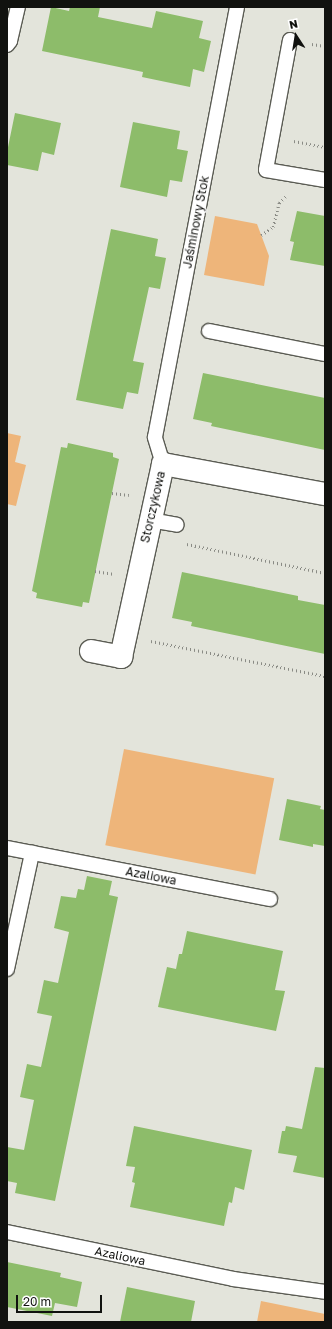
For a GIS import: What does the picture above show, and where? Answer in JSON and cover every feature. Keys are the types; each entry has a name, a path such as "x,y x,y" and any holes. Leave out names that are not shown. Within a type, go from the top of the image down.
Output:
{"street":[{"name":"Storczykowa","path":"91,651 122,657 163,464 325,494"}],"lane":[{"path":"7,45 10,41 18,7"},
{"name":"Jaśminowy Stok","path":"163,464 155,437 237,7"},
{"path":"290,40 266,170 325,180"},
{"path":"209,331 325,354"},
{"path":"150,520 177,525"},
{"name":"Azaliowa","path":"7,848 270,900"},
{"path":"7,969 32,853"},
{"name":"Azaliowa","path":"7,1232 233,1279 325,1292"}],"path":[{"path":"261,235 273,227 279,203 286,196 292,194"},
{"path":"112,493 131,496"},
{"path":"184,544 325,573"},
{"path":"95,571 115,574"},
{"path":"143,640 325,676"}],"shaded area":[{"path":"215,216 257,224 269,256 264,286 204,275"},
{"path":"7,433 21,436 15,462 26,465 16,506 7,504"},
{"path":"124,749 274,778 255,874 105,845"},
{"path":"261,1301 325,1314 325,1322 257,1322"}],"building":[{"path":"51,7 69,11 70,7 100,7 98,17 152,28 156,11 203,21 199,38 211,41 204,72 193,69 190,87 142,77 143,72 42,51"},
{"path":"15,113 61,123 54,155 42,152 38,171 7,165 7,152"},
{"path":"133,122 180,131 177,149 188,151 182,182 170,180 167,197 120,187"},
{"path":"297,211 325,216 325,266 290,260 294,242 290,241"},
{"path":"111,229 158,239 155,256 166,258 160,289 149,287 133,361 144,363 138,394 127,392 123,409 76,400"},
{"path":"203,373 325,398 325,450 211,426 212,423 193,419"},
{"path":"68,443 113,453 113,457 119,459 89,603 83,602 82,607 36,598 37,593 32,591 61,447 67,448"},
{"path":"182,572 298,596 298,600 325,605 325,654 191,626 192,622 172,618"},
{"path":"287,799 321,806 320,809 325,810 325,846 313,844 313,847 279,840"},
{"path":"87,876 112,881 109,895 118,897 55,1201 15,1193 17,1183 7,1181 7,1147 24,1150 34,1100 20,1097 27,1064 41,1067 52,1016 37,1013 44,980 58,983 69,932 54,928 61,896 76,898 78,889 84,890"},
{"path":"187,931 283,951 275,990 285,991 276,1031 158,1007 167,967 176,969 179,954 182,954"},
{"path":"315,1067 325,1068 325,1178 293,1172 297,1156 278,1153 282,1131 285,1131 286,1126 302,1129"},
{"path":"134,1126 252,1150 244,1190 235,1187 232,1203 229,1202 224,1226 130,1207 135,1183 132,1182 135,1167 126,1166"},
{"path":"7,1262 61,1273 60,1277 82,1282 77,1307 55,1303 52,1316 7,1307"},
{"path":"127,1287 195,1301 191,1322 120,1322"}]}
